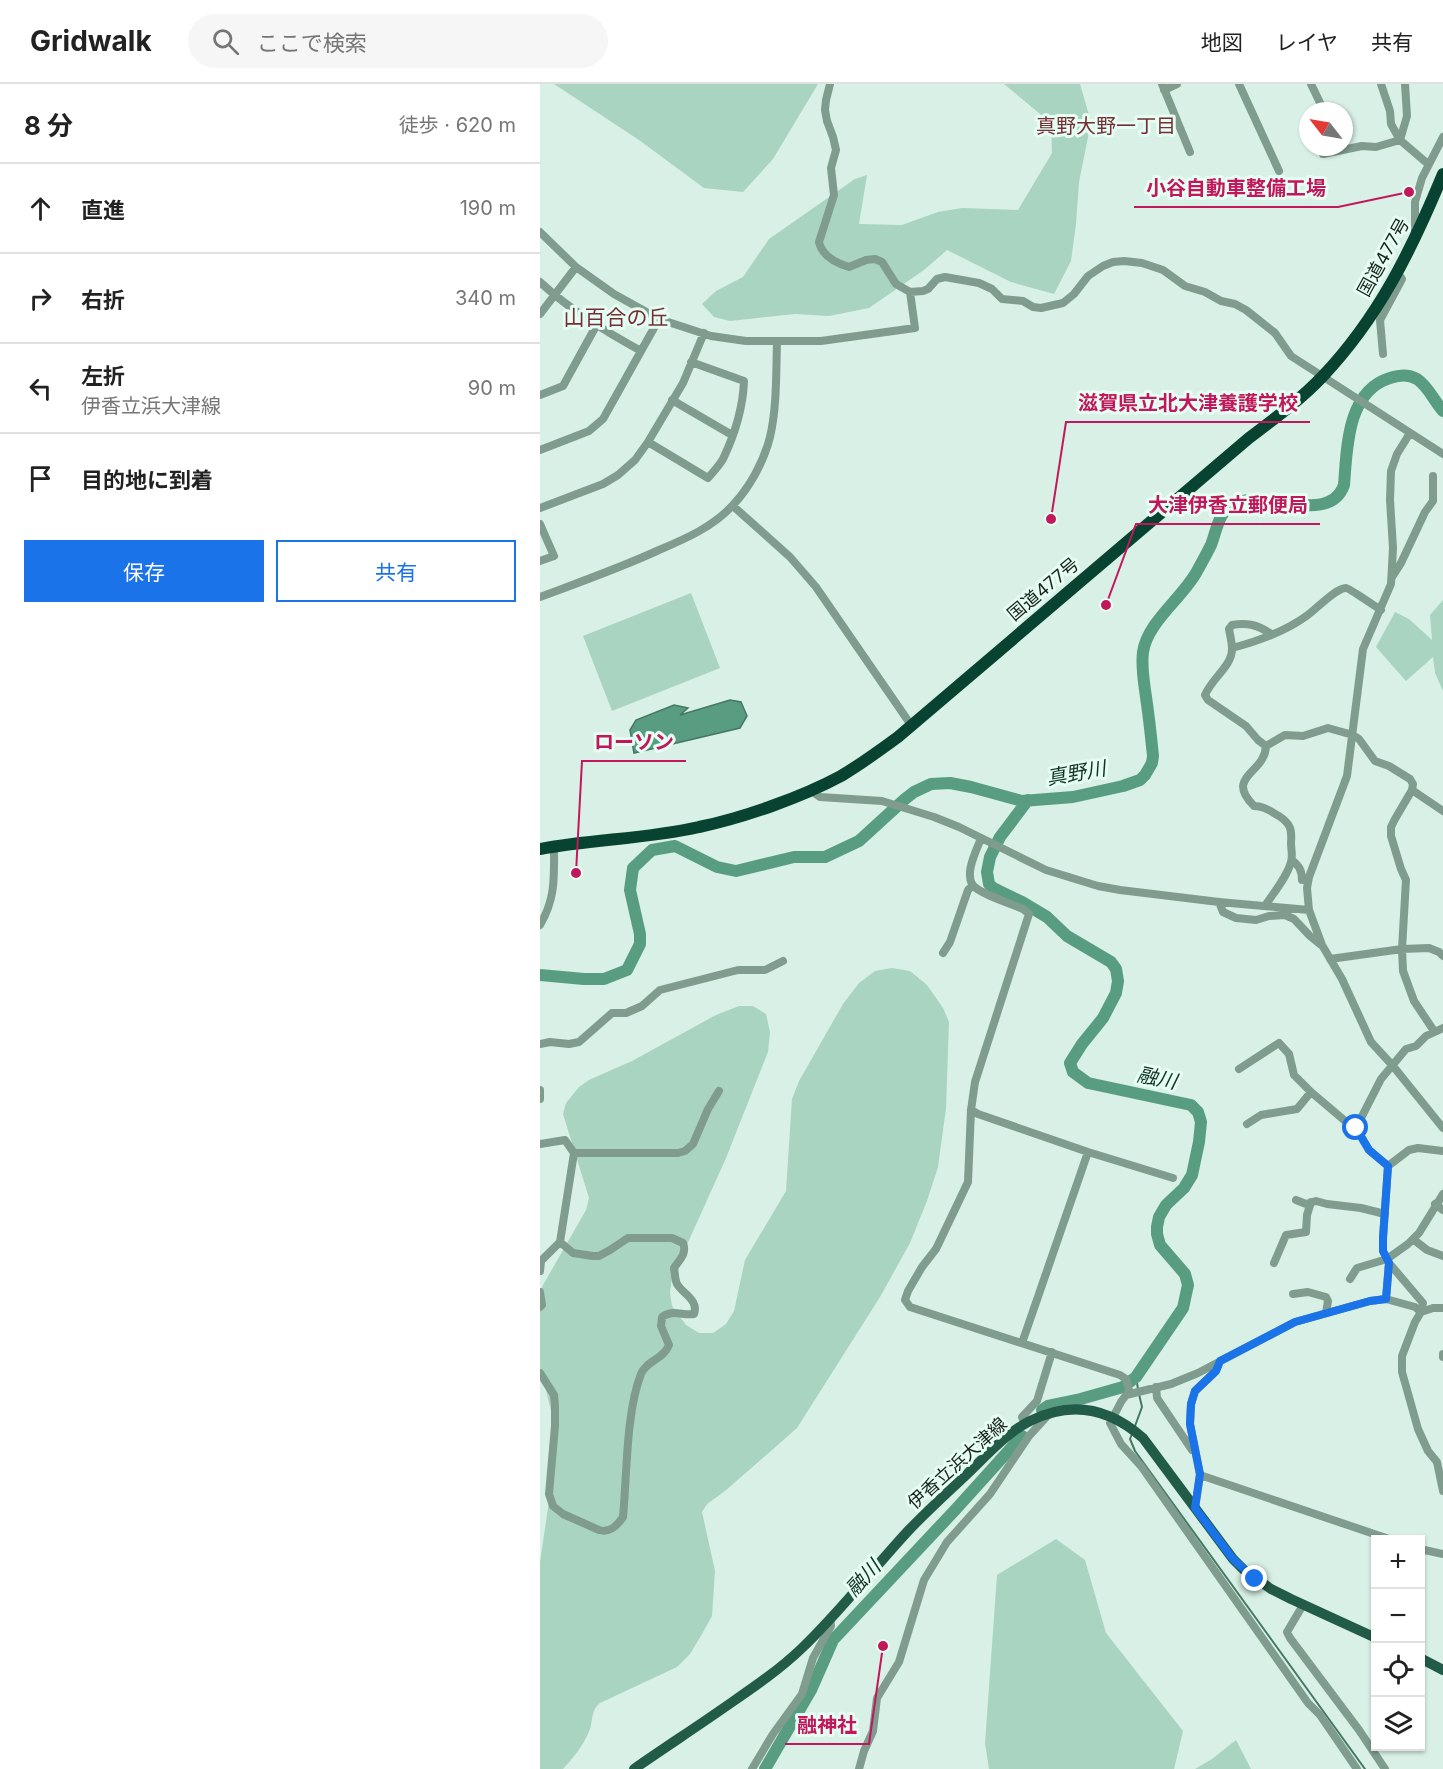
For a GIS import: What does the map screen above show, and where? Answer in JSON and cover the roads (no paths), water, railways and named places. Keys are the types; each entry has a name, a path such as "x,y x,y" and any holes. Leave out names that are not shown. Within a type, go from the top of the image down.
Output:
{"highway":[{"name":"国道477号","path":"540,849 698,828 755,811 810,790 867,760 1215,467 1290,407 1323,375 1359,333 1398,273 1416,239 1443,174"}],"main road":[{"name":"伊香立浜大津線","path":"634,1769 785,1664 921,1517 996,1446 1025,1425 1049,1414 1068,1410 1093,1410 1112,1416 1129,1426 1143,1438 1233,1559 1244,1570 1271,1589 1371,1636"},
{"path":"1425,1661 1443,1670"}],"street":[{"path":"830,84 825,110 836,150 831,168 834,195 819,242 820,247 833,260 849,267 875,259 882,262 896,284 910,292 928,289 937,279 945,277 979,283 992,289 1002,299 1023,301 1033,307 1041,308 1063,303 1074,294 1088,276 1103,266 1124,261 1143,263 1163,270 1185,286 1246,310 1275,333 1291,356 1443,454"},
{"path":"1178,84 1163,87 1190,152"},
{"path":"1239,84 1279,171"},
{"path":"1311,84 1320,102"},
{"path":"1381,84 1390,111 1391,124 1400,140 1428,164"},
{"path":"1400,140 1407,116 1405,84"},
{"path":"1416,239 1415,202 1428,164 1443,137"},
{"path":"1353,148 1376,147 1400,140"},
{"path":"540,232 576,267 614,294 659,319 704,333 746,341 821,341 915,328 910,292"},
{"path":"540,314 576,267"},
{"path":"1383,354 1380,320 1402,279 1398,273"},
{"path":"540,282 596,326 640,351"},
{"path":"540,450 589,431 603,419 659,319"},
{"path":"540,395 563,386 596,326"},
{"path":"540,508 603,484 635,460 683,383 704,333"},
{"path":"540,597 635,561 692,536 733,506 761,463 770,438 774,412 777,342"},
{"path":"648,442 708,478 722,461 743,395 744,381 692,362"},
{"path":"672,400 732,435"},
{"path":"1410,433 1397,454 1391,471 1393,548 1391,584 1363,649 1347,776 1309,877 1307,888 1309,910 1322,945 1342,979 1371,1042 1394,1066 1443,1128"},
{"path":"1391,578 1433,501 1433,476"},
{"path":"733,506 790,557 810,581 839,619 911,725"},
{"path":"540,524 554,556 540,561"},
{"path":"1232,648 1271,634 1304,618 1345,588 1381,610"},
{"path":"1266,746 1246,726 1208,700 1205,694 1214,678 1230,659 1232,648 1229,629 1232,625 1253,625 1271,634"},
{"path":"1266,746 1285,735 1304,736 1328,728 1353,735 1359,739 1375,761 1389,766 1410,779 1413,784 1412,790 1391,827 1391,836 1406,880 1403,971 1407,986 1422,1016 1434,1031"},
{"path":"1265,906 1292,860 1293,835 1290,826 1283,819 1263,806 1254,806 1243,791 1242,785 1246,778 1264,759 1266,746"},
{"path":"810,790 820,796 882,801 934,817 1046,870 1073,879 1120,890 1309,910"},
{"path":"1412,790 1443,811"},
{"path":"981,838 970,873 971,884 977,890 1023,909 1029,914 975,1082 971,1110 968,1182 936,1249 922,1267 905,1300 910,1307 1120,1375 1126,1379 1130,1394"},
{"path":"540,924 547,913 553,890 554,846"},
{"path":"1292,860 1300,867 1302,880"},
{"path":"943,953 950,942 968,890 973,885"},
{"path":"1218,902 1223,912 1236,918 1256,920 1285,915 1294,919 1322,945"},
{"path":"1330,959 1402,949 1429,948 1443,956"},
{"path":"540,1044 579,1042 612,1013 626,1013 642,1006 660,990 738,970 765,969 783,961"},
{"path":"1356,1128 1382,1079 1406,1049 1416,1046 1434,1031 1443,1028"},
{"path":"1239,1069 1279,1043 1289,1054 1294,1075 1311,1092 1356,1128 1369,1150 1388,1166"},
{"path":"540,1090 540,1099"},
{"path":"574,1153 678,1153 686,1151 693,1144 708,1109 719,1091"},
{"path":"1247,1124 1261,1115 1297,1109 1311,1092"},
{"path":"971,1110 1088,1152 1173,1178"},
{"path":"540,1143 565,1140 574,1153 560,1242 541,1260 540,1271"},
{"path":"1443,1151 1409,1150 1388,1166 1383,1251 1388,1261 1423,1303 1402,1356 1402,1372 1418,1429 1428,1451 1440,1461 1443,1491"},
{"path":"1022,1343 1088,1152"},
{"path":"1350,1279 1357,1268 1388,1261 1413,1239 1439,1207 1443,1194"},
{"path":"1296,1200 1306,1204 1316,1201 1385,1214"},
{"path":"1274,1263 1286,1235 1306,1232 1307,1215 1311,1202"},
{"path":"540,1373 554,1395 555,1426 549,1487 551,1501 563,1514 604,1532 611,1530 624,1517 631,1419 639,1380 643,1370 661,1357 669,1345 662,1326 662,1317 669,1313 694,1314 695,1304 677,1284 675,1278 674,1268 682,1258 685,1249 683,1243 672,1238 628,1238 599,1256 593,1257 573,1253 560,1242"},
{"path":"1413,1239 1427,1250 1443,1256"},
{"path":"1386,1299 1388,1261"},
{"path":"540,1292 542,1305 540,1307"},
{"path":"1293,1294 1308,1292 1326,1297 1328,1301 1326,1313"},
{"path":"1357,1769 1148,1475 1121,1444 1110,1423 1126,1395 1189,1377 1295,1322 1386,1299 1415,1307 1420,1312"},
{"path":"1420,1312 1443,1308"},
{"path":"1025,1425 1022,1417 1037,1401 1052,1352"},
{"path":"1195,1508 1200,1474 1190,1424 1191,1404 1195,1391 1216,1371 1220,1361"},
{"path":"1156,1387 1158,1398 1196,1456"},
{"path":"859,1769 873,1731 877,1698 898,1662 924,1580 947,1542 990,1494 1029,1436 1049,1414"},
{"path":"1200,1474 1380,1535"},
{"path":"1425,1550 1443,1554"},
{"path":"1303,1605 1287,1632 1290,1638 1359,1730 1385,1769"},
{"path":"752,1769 773,1734 802,1694 813,1658 831,1626 830,1618"}],"waterway":[{"name":"真野川","path":"540,975 604,979 627,970 640,944 640,934 630,890 633,868 652,850 675,846 717,867 736,871 794,857 825,857 859,841 905,799 931,784 950,783 1022,801 1073,797 1140,780 1152,763 1153,756 1143,669 1143,652 1146,641 1158,621 1190,583 1211,545 1219,521 1229,506 1247,500 1311,505 1325,503 1336,497 1344,485 1346,454 1357,408 1365,395 1376,385 1390,378 1410,376 1417,379 1443,411"},
{"name":"融川","path":"1028,800 1000,837 990,857 987,872 989,884 1047,917 1067,936 1111,962 1116,969 1118,981 1116,993 1103,1018 1070,1063 1073,1072 1088,1083 1191,1105 1198,1112 1201,1122 1192,1175 1184,1188 1166,1205 1159,1217 1157,1227 1160,1245 1185,1274 1188,1285 1183,1308 1136,1377 1123,1387 1048,1406 1042,1410"},
{"path":"1136,1377 1138,1389"},
{"path":"1135,1426 1142,1407 1139,1394"},
{"path":"1132,1434 1130,1439 1135,1451 1365,1769"},
{"name":"融川","path":"765,1769 811,1690 833,1640 1022,1436"}],"place":[{"name":"小谷自動車整備工場","path":"1409,192"},
{"name":"滋賀県立北大津養護学校","path":"1051,519"},
{"name":"大津伊香立郵便局","path":"1106,605"},
{"name":"ローソン","path":"576,873"},
{"name":"融神社","path":"883,1646"}],"district":[{"name":"真野大野一丁目","path":"1106,126"},
{"name":"山百合の丘","path":"616,317"}]}
